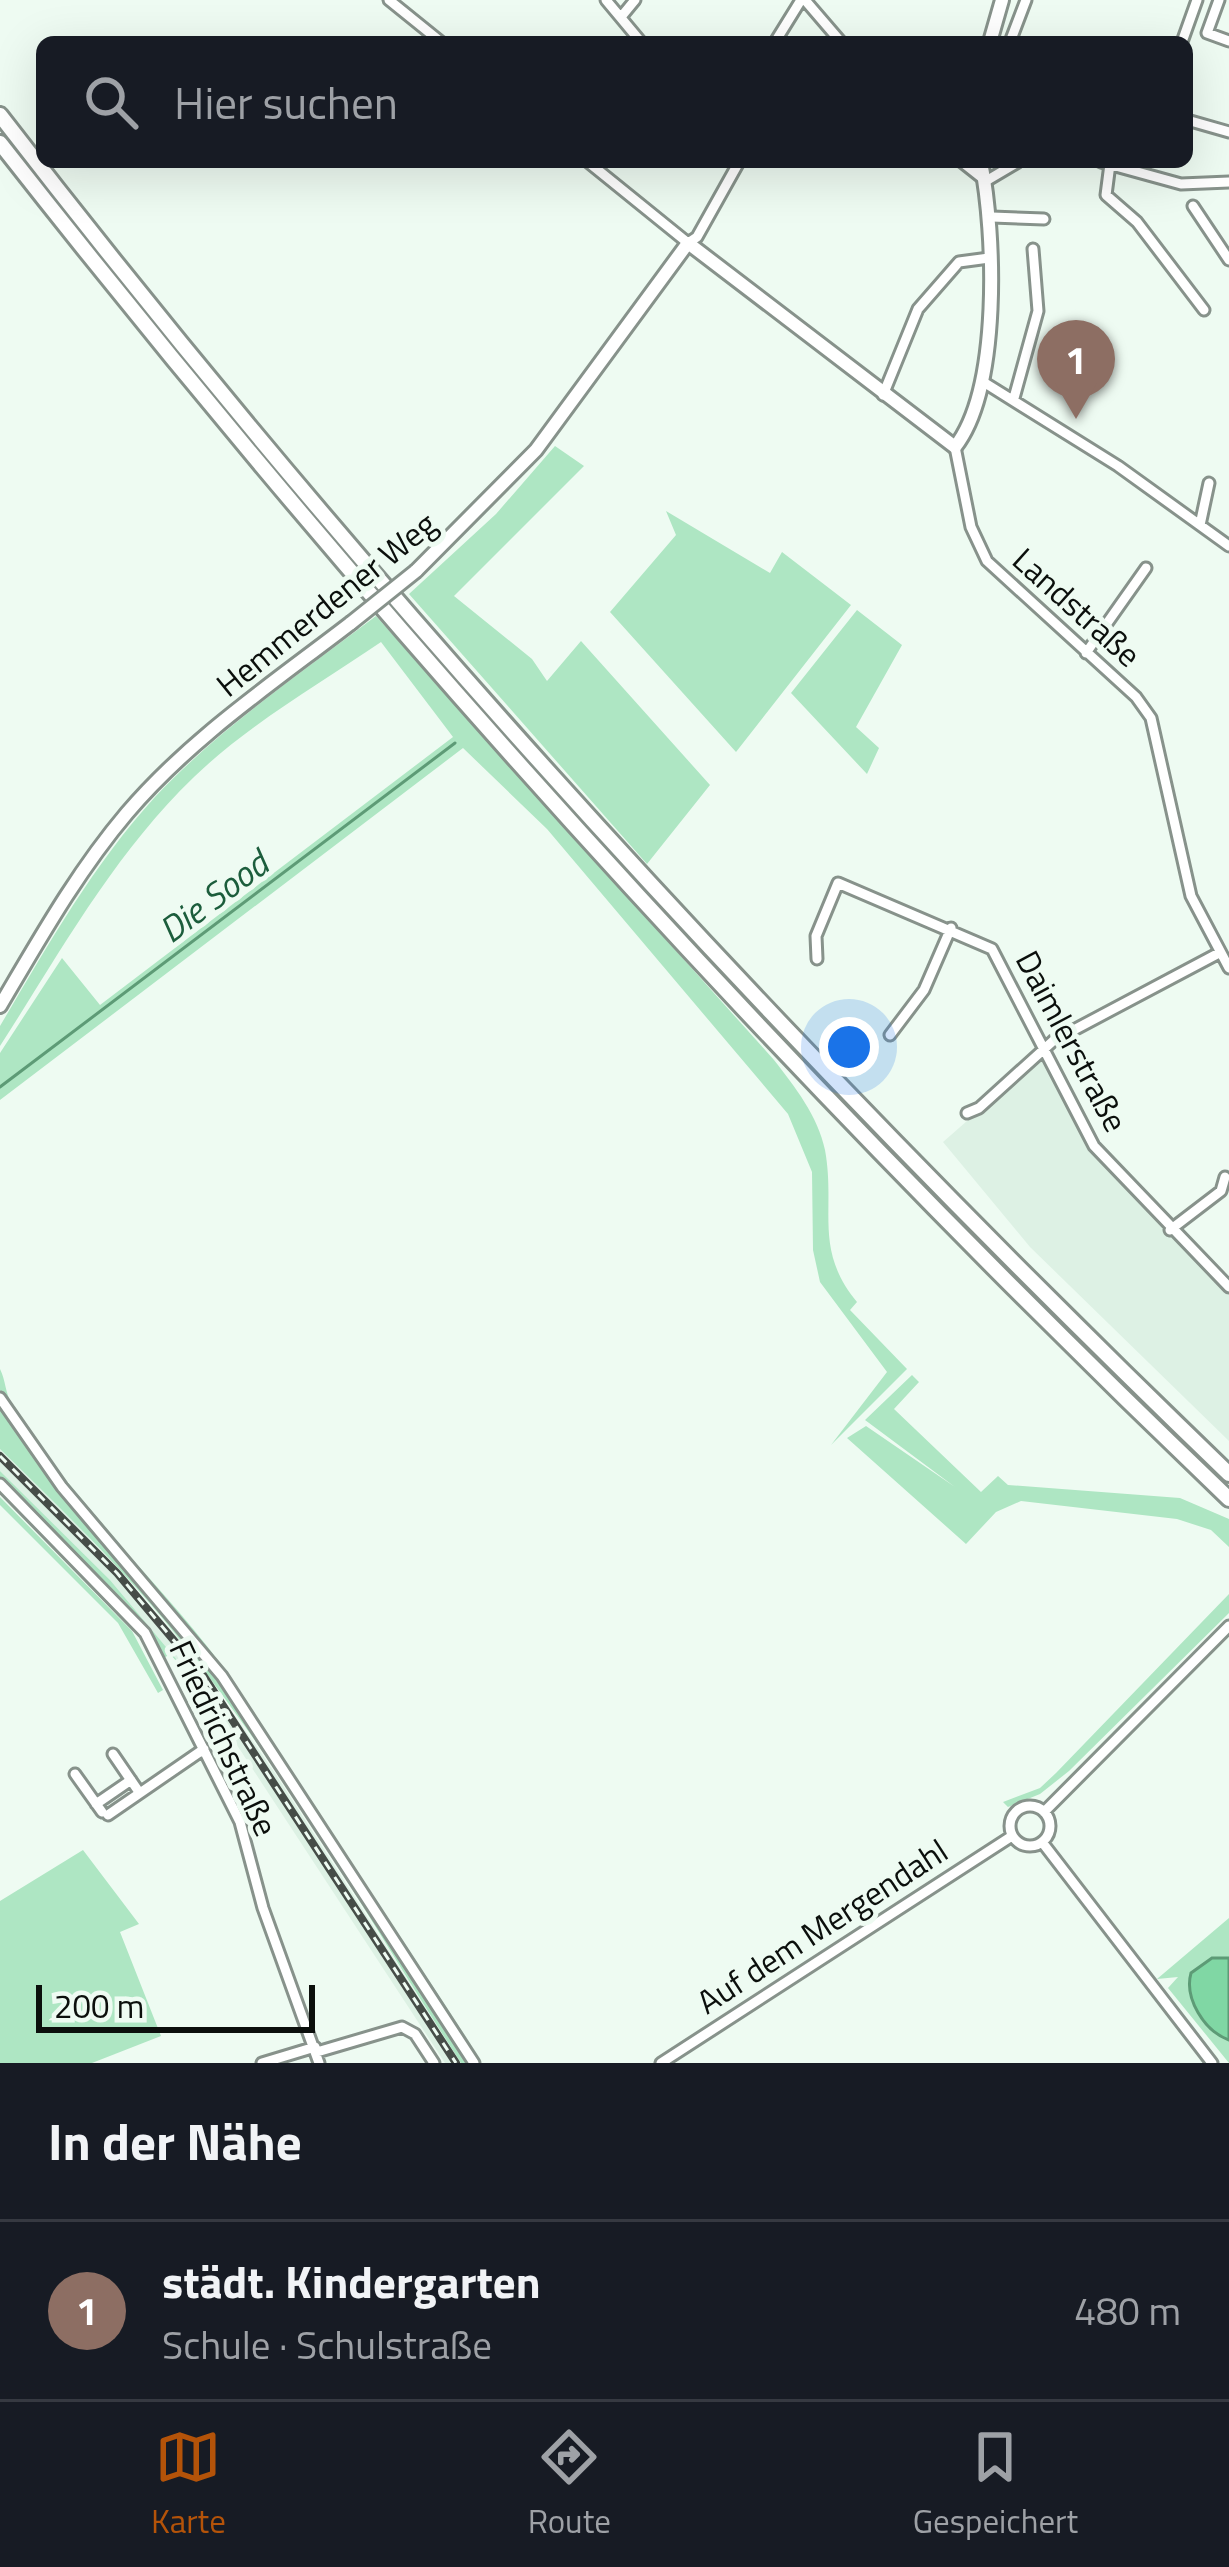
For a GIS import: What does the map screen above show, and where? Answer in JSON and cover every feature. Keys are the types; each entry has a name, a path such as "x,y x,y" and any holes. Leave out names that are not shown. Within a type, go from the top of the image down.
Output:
{"highway":[{"path":"0,115 36,159"},
{"path":"0,143 284,493 665,926 998,1274 1229,1498"},
{"path":"43,168 299,482 677,914 1010,1261 1229,1474"}],"main road":[{"path":"992,36 1002,0"},
{"path":"688,243 955,447 985,383 992,217 983,168"},
{"name":"Hemmerdener Weg","path":"0,1006 87,865 144,794 228,716 416,571 536,450 688,243"}],"street":[{"path":"389,0 434,36"},
{"path":"606,0 636,36"},
{"path":"621,16 635,0"},
{"path":"779,36 803,0 836,36"},
{"path":"1012,36 1026,0"},
{"path":"1184,36 1197,0"},
{"path":"1208,33 1219,0"},
{"path":"1187,26 1229,41"},
{"path":"1193,122 1229,132"},
{"path":"596,168 688,243 698,237 736,168"},
{"path":"602,173 605,168"},
{"path":"970,168 986,181 1008,168"},
{"path":"1106,168 1107,198 1136,222 1204,310"},
{"path":"1138,168 1184,188 1229,182"},
{"path":"1193,206 1229,260"},
{"path":"992,217 1045,219"},
{"path":"1014,398 1038,311 1033,249"},
{"path":"883,395 921,305 956,264 989,258"},
{"path":"985,383 1014,398 1229,546"},
{"name":"Landstraße","path":"955,447 971,527 986,561 1150,718 1191,896 1225,960"},
{"path":"1200,525 1209,483"},
{"path":"1086,653 1146,568"},
{"name":"Daimlerstraße","path":"817,959 816,936 838,883 951,928 995,952 1094,1146 1229,1287"},
{"path":"890,1035 925,990 951,928"},
{"path":"967,1113 980,1108 1045,1048 1225,960"},
{"path":"1170,1229 1221,1191 1225,1178"},
{"path":"0,1398 78,1507 222,1676 475,2063"},
{"name":"Friedrichstraße","path":"0,1484 136,1620 170,1681 243,1832 263,1908 317,2054"},
{"path":"1044,1812 1229,1626"},
{"path":"102,1810 204,1749"},
{"path":"113,1754 139,1792"},
{"path":"75,1774 102,1810"},
{"path":"102,1810 130,1780"},
{"path":"1033,1806 1044,1812 1049,1830 1042,1841 1026,1846 1012,1836 1016,1812 1033,1806"},
{"name":"Auf dem Mergendahl","path":"661,2063 1012,1836"},
{"path":"1042,1841 1212,2063"},
{"path":"262,2063 317,2054 402,2027 416,2034 434,2063"}],"shaded area":[{"path":"555,446 584,466 454,596 532,659 547,681 581,641 710,785 647,864 409,594 496,514"},
{"path":"666,511 770,573 782,552 851,605 736,752 610,612 676,535"},
{"path":"857,610 902,645 856,727 879,748 867,774 791,693"},
{"path":"376,616 774,1060 811,1114 825,1150 830,1246 843,1283 857,1302 850,1310 907,1369 831,1445 887,1372 820,1282 813,1250 812,1172 788,1114 547,829 463,748 0,1100 0,1053 62,958 100,1005 453,737 381,642 284,706 194,777 138,839 89,906 0,1046 0,1026 53,937 111,851 155,797 234,724"},
{"path":"1041,1056 1095,1157 1229,1295 1229,1441 1030,1247 943,1142"},
{"path":"0,1369 12,1404 52,1464 37,1446 0,1390"},
{"path":"912,1375 919,1382 894,1409 981,1492 998,1476 1008,1485 1180,1498 1229,1519 1229,1547 1211,1530 1177,1519 1021,1501 996,1512 966,1544 847,1438 866,1426 955,1487 865,1420"},
{"path":"0,1407 78,1514 206,1661 469,2063 461,2063 296,1801 188,1650 121,1571 0,1449"},
{"path":"0,1449 82,1530 188,1649 275,1773 461,2063 445,2063 197,1684 110,1580 0,1471"},
{"path":"52,1464 132,1559 86,1507"},
{"path":"0,1471 110,1580 197,1684 170,1654 164,1658 129,1606 0,1478"},
{"path":"0,1497 132,1631 163,1690 158,1693 118,1623 0,1505"},
{"path":"132,1559 197,1634 223,1667 483,2063 207,1648"},
{"path":"1229,1594 1229,1613 1069,1771 1040,1794 1008,1807 1003,1802 1040,1788"},
{"path":"83,1850 139,1924 120,1932 161,2036 92,2063 0,2063 0,1901"},
{"path":"1229,1918 1229,2063 1168,1988 1178,1977 1157,1979"},
{"path":"1212,1958 1229,1958 1229,2040 1204,2021 1190,1993 1191,1973"}],"waterway":[{"name":"Die Sood","path":"0,1087 455,743"}],"railway":[{"path":"0,1456 117,1573 203,1675 456,2063"}],"place":[{"name":"städt. Kindergarten","path":"1076,419"}]}
